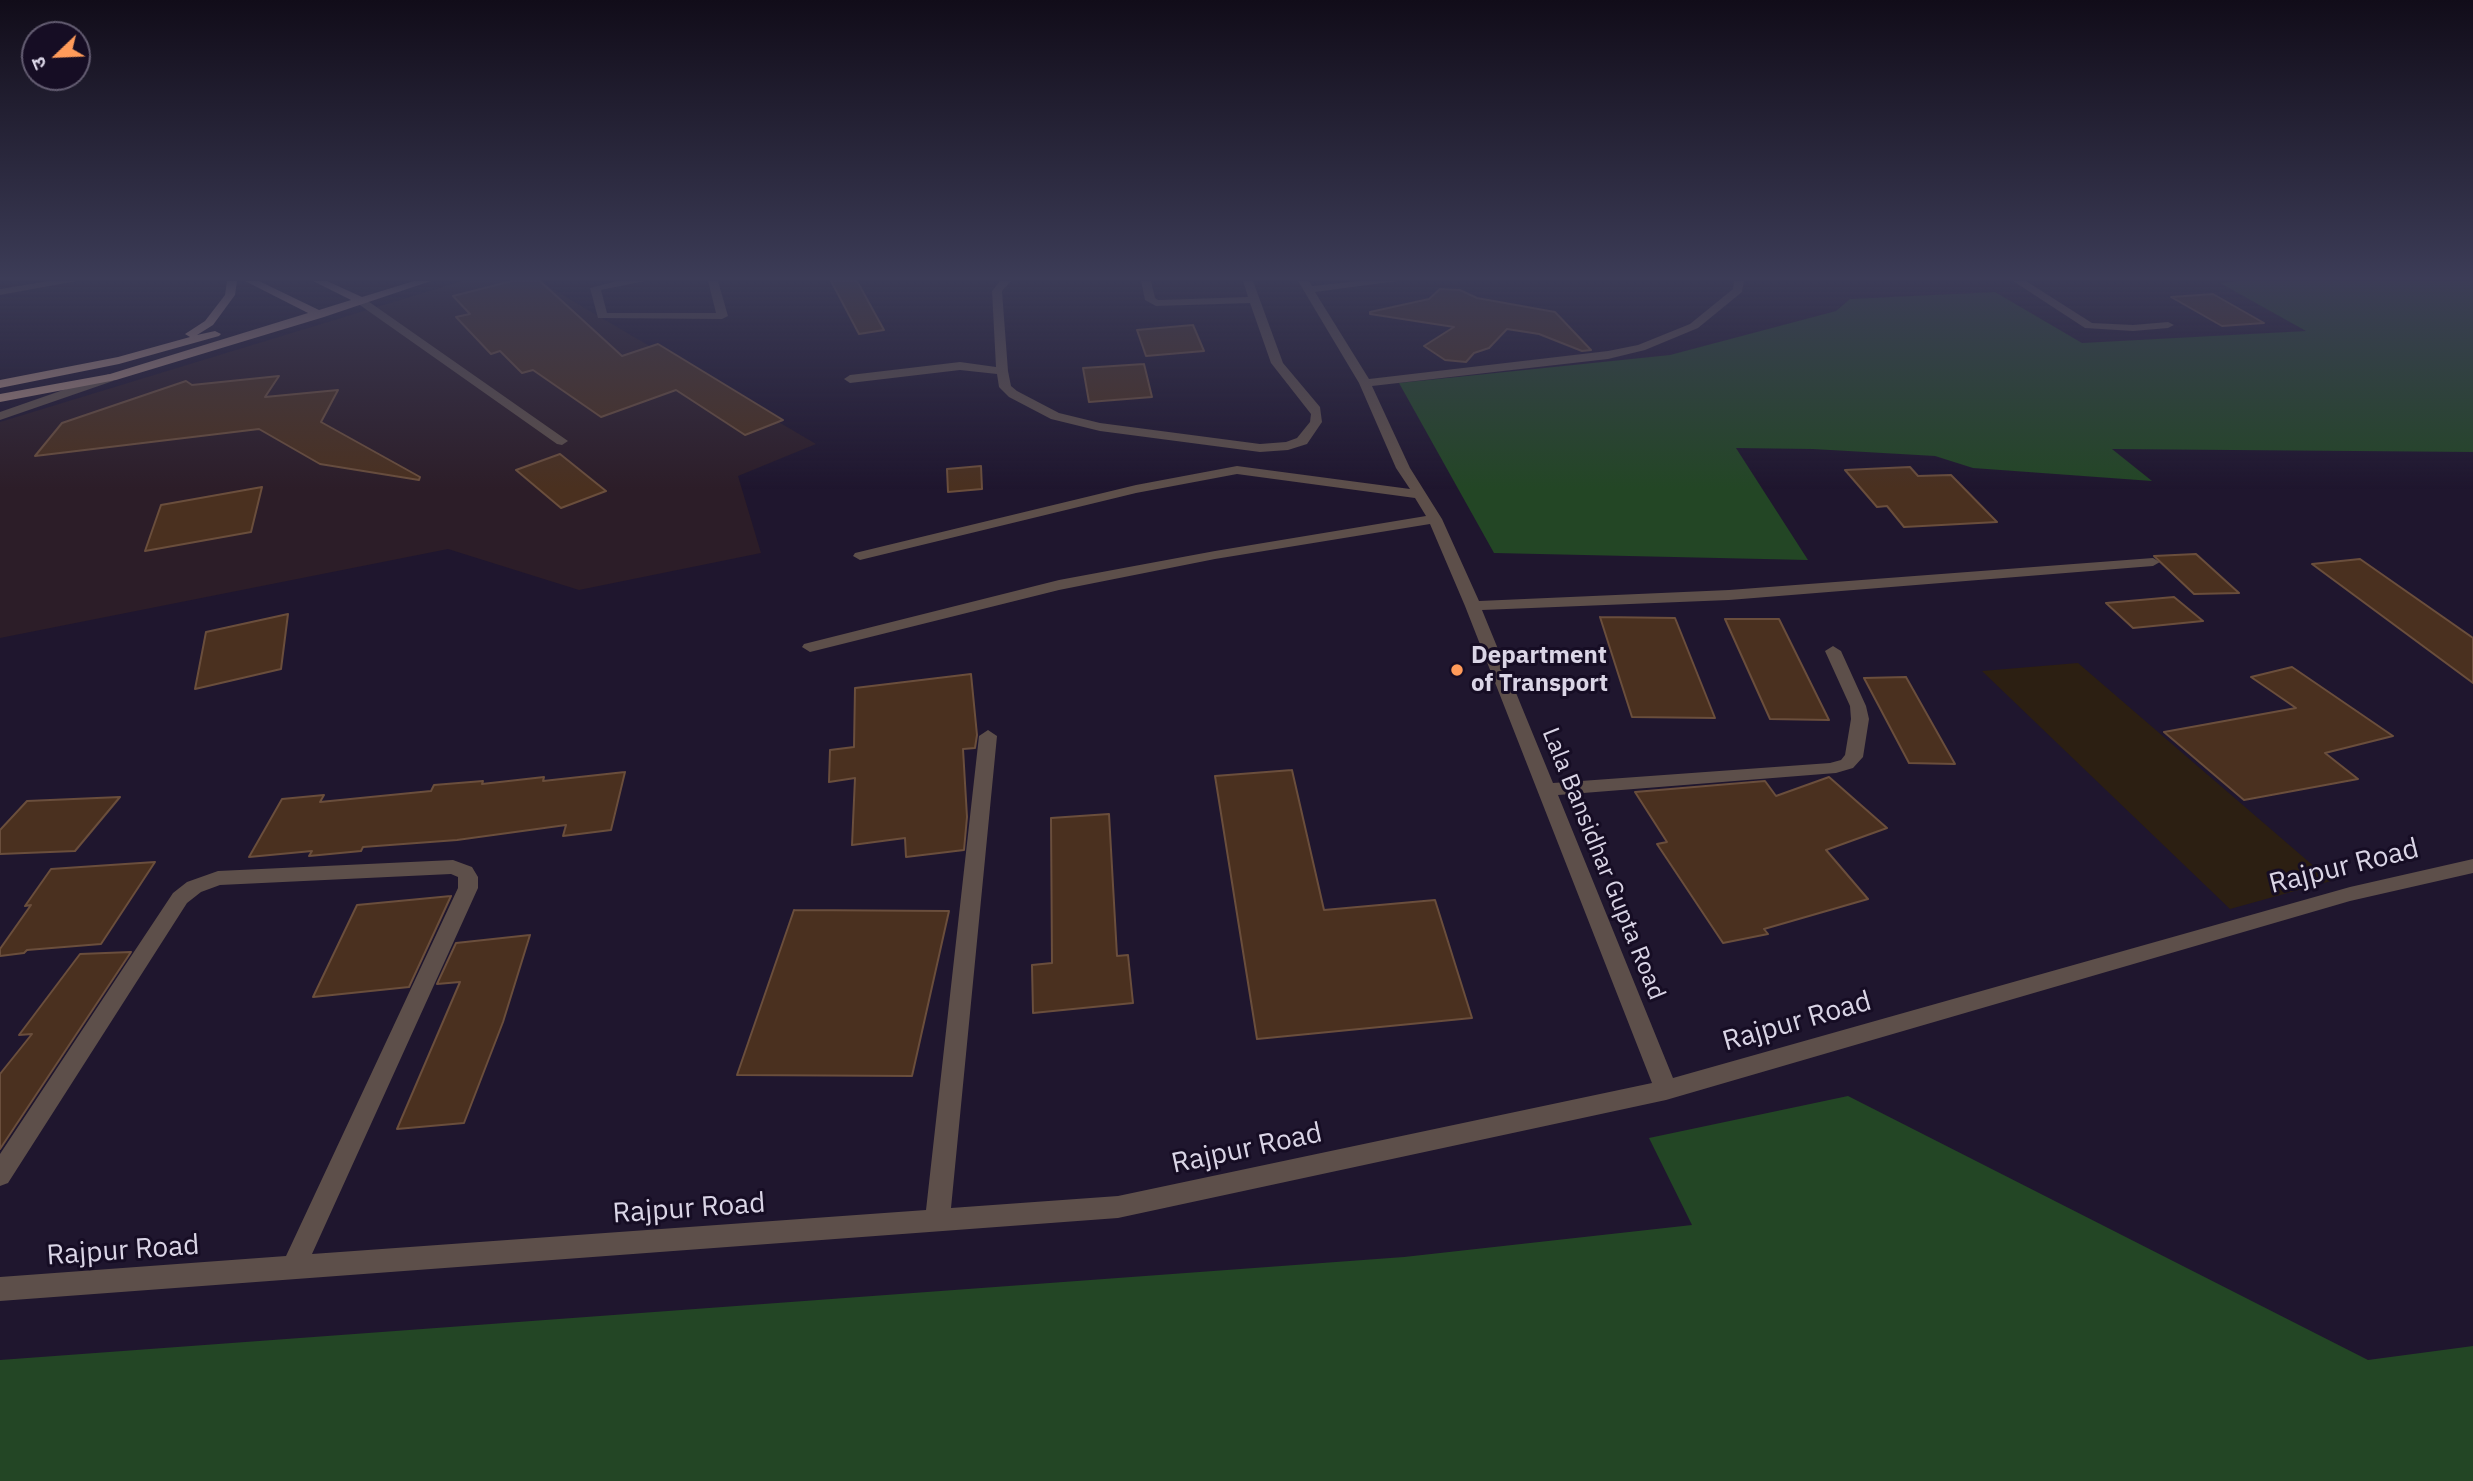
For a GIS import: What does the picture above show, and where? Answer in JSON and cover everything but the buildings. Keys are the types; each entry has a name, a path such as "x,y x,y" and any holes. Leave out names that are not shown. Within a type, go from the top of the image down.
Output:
{"main road":[{"path":"0,384 155,350"},
{"path":"0,398 112,377 201,350"}],"street":[{"path":"431,350 562,442"},
{"path":"1001,350 1005,387 1055,416 1075,422 1260,448 1288,446 1302,441 1316,422 1314,407 1282,372 1273,350"},
{"name":"Lala Bansidhar Gupta Road","path":"1345,350 1365,383 1403,468 1434,519 1473,606 1667,1090"},
{"path":"1365,383 1631,350"},
{"path":"850,379 960,366 1002,371"},
{"path":"0,416 112,377"},
{"path":"860,556 1136,489 1237,470 1420,495"},
{"path":"810,647 1059,585 1215,555 1434,519"},
{"path":"1473,606 1730,595 2153,562"},
{"path":"1547,790 1830,769 1847,764 1854,757 1860,719 1858,706 1833,651"},
{"path":"937,1220 988,736"},
{"name":"Rajpur Road","path":"0,1289 1118,1207 1667,1090 2350,894 2473,866"},
{"path":"0,1174 180,898 194,887 218,878 453,867 465,872 468,888 293,1268"}],"shaded area":[{"path":"236,350 656,350 816,444 738,476 761,553 579,590 448,549 0,638 0,422"},
{"path":"2078,663 2331,881 2230,909 1982,671"}],"green space":[{"path":"1688,350 2473,350 2473,452 2112,449 2152,481 1973,468 1935,456 1736,448 1808,560 1494,553 1399,383 1670,355"},
{"path":"1848,1096 2368,1360 2473,1346 2473,1481 0,1481 0,1360 1404,1257 1692,1225 1649,1138"}],"place":[{"name":"Department of Transport","path":"1457,670"}]}
